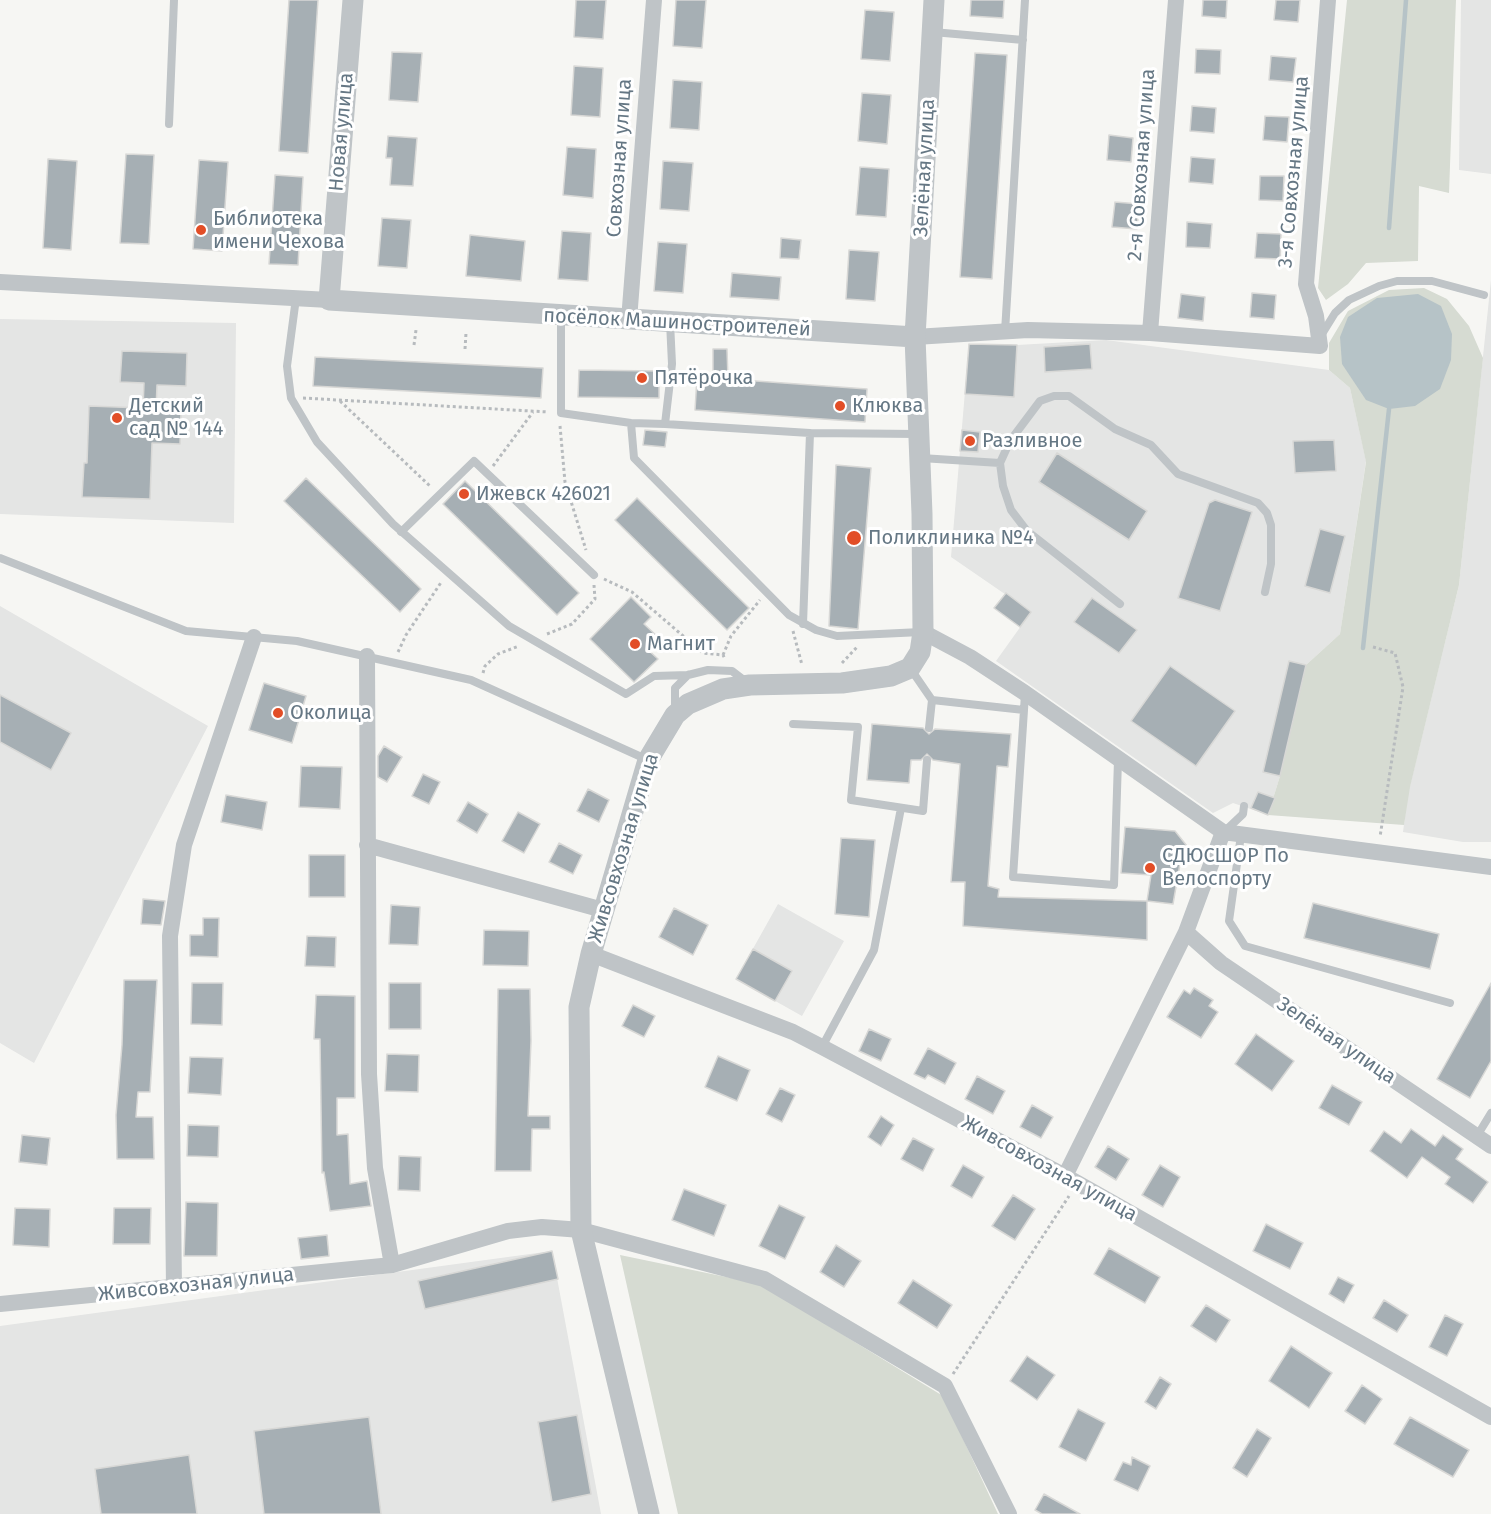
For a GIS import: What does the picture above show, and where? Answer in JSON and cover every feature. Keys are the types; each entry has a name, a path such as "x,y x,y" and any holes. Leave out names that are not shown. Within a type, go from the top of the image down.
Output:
{"street":[{"name":"Новая улица","path":"329,300 353,0"},
{"name":"Совхозная улица","path":"629,320 654,0"},
{"name":"Зелёная улица","path":"915,337 934,0"},
{"name":"2-я Совхозная улица","path":"1150,333 1176,0"},
{"name":"3-я Совхозная улица","path":"1320,346 1316,316 1306,284 1328,0"},
{"path":"0,282 329,300"},
{"name":"посёлок Машиностроителей","path":"329,300 915,337"},
{"path":"910,668 920,652 923,632 921,458 915,337 1005,332 1150,333 1320,346"},
{"path":"923,632 970,657 1025,693 1224,832 1491,867"},
{"path":"174,1288 170,936 184,844 254,637"},
{"path":"367,656 369,1074 375,1168 392,1265"},
{"name":"Живсовхозная улица","path":"649,1514 581,1230 579,1007 603,910 648,760 675,715 702,696 750,685 870,681 910,668"},
{"path":"1071,1180 1186,932 1224,832"},
{"path":"367,844 603,910"},
{"name":"Зелёная улица","path":"1186,932 1221,963 1484,1141"},
{"name":"Живсовхозная улица","path":"591,954 793,1032 1071,1180 1491,1418"},
{"name":"Живсовхозная улица","path":"0,1304 392,1265 508,1231 542,1227 581,1230 764,1279 945,1386"},
{"path":"945,1386 1009,1514"}],"lane":[{"path":"169,124 174,0"},
{"path":"1005,332 1025,0"},
{"path":"933,32 1023,40"},
{"path":"1320,346 1324,329 1335,313 1349,300 1380,285 1397,281 1432,282 1484,295"},
{"path":"296,298 286,366 291,398 316,442 401,532 509,626 626,694 654,676 688,675 708,669 732,671 750,685"},
{"path":"561,316 561,413 631,423 810,433 919,434"},
{"path":"665,424 672,364 670,322"},
{"path":"1120,604 1027,531 1011,510 1003,486 1000,463 1010,441 1040,401 1054,396 1069,396 1115,429 1151,445 1178,474 1258,503 1267,513 1270,525 1271,564 1265,592"},
{"path":"631,423 634,458 789,615 803,624 837,636 923,632"},
{"path":"803,624 810,433"},
{"path":"921,458 1000,463"},
{"path":"401,532 474,461 594,575"},
{"path":"0,558 186,631 297,642 471,680 648,760"},
{"path":"910,668 932,700 929,728"},
{"path":"675,715 675,688 688,675"},
{"path":"1025,693 1013,877 1114,885 1118,760"},
{"path":"932,700 1024,710"},
{"path":"793,724 858,727 850,800 923,811 927,760"},
{"path":"1224,832 1243,814 1244,806"},
{"path":"822,1047 874,950 901,807"},
{"path":"1241,835 1229,921 1245,946 1450,1003"},
{"path":"1484,1141 1491,1113"}],"path":[{"path":"414,345 416,330"},
{"path":"465,349 466,333"},
{"path":"291,398 561,413 560,441 565,482 594,575 595,598 573,624 498,654 484,668"},
{"path":"339,400 439,495"},
{"path":"487,474 533,412"},
{"path":"400,647 441,584 446,571"},
{"path":"594,575 632,592 703,653 723,655"},
{"path":"723,655 731,636 767,592"},
{"path":"789,615 803,668"},
{"path":"839,666 867,636"},
{"path":"1373,647 1395,653 1403,687 1377,853"},
{"path":"723,655 732,671"},
{"path":"945,1386 1071,1180"}],"shaded area":[{"path":"1347,0 1456,0 1449,193 1419,186 1418,261 1366,263 1348,284 1326,300 1318,288"},
{"path":"1461,0 1491,0 1491,174 1459,170"},
{"path":"1491,280 1491,842 1463,842 1403,832 1408,794 1459,585"},
{"path":"1424,288 1447,299 1469,326 1483,358 1459,585 1410,787 1404,825 1268,815 1280,776 1306,665 1340,634 1366,462 1350,388 1329,370 1329,343 1348,311 1389,290"},
{"path":"1418,294 1441,306 1452,334 1451,360 1440,389 1415,406 1389,409 1366,400 1342,364 1340,337 1348,317 1377,298"},
{"name":"Детский сад № 144","path":"0,319 236,323 234,523 0,514"},
{"path":"1106,340 1329,370 1350,388 1366,461 1340,634 1306,665 1280,776 1268,815 1233,803 1213,813 996,661 1031,612 951,557 969,344 1017,345"},
{"path":"0,606 208,726 34,1063 0,1043"},
{"path":"778,904 844,941 802,1016 736,979"},
{"path":"552,1251 601,1514 0,1514 0,1326"},
{"path":"620,1255 760,1284 943,1396 998,1514 678,1514"}],"building":[{"path":"289,0 318,0 308,153 279,151"},
{"path":"576,0 606,0 603,39 574,37"},
{"path":"676,0 706,0 702,48 673,46"},
{"path":"971,0 1004,0 1003,18 970,16"},
{"path":"1203,0 1227,0 1226,18 1202,16"},
{"path":"1276,0 1300,0 1298,22 1274,20"},
{"path":"865,10 894,12 890,61 861,59"},
{"path":"1196,49 1221,50 1220,74 1195,73"},
{"path":"392,52 422,53 418,102 389,100"},
{"path":"975,53 1007,55 992,279 960,277"},
{"path":"1271,56 1296,58 1293,82 1269,80"},
{"path":"574,66 603,68 600,117 571,115"},
{"path":"673,80 702,82 699,130 670,128"},
{"path":"862,93 891,95 887,144 858,141"},
{"path":"1192,106 1216,108 1214,133 1190,131"},
{"path":"1265,116 1289,117 1287,142 1263,140"},
{"path":"1109,135 1133,138 1131,162 1107,160"},
{"path":"388,136 417,138 413,186 390,185 392,158 386,158"},
{"path":"567,147 596,149 593,198 563,195"},
{"path":"126,154 154,155 149,244 120,243"},
{"path":"1191,157 1215,159 1213,184 1189,182"},
{"path":"48,159 77,161 71,250 43,248"},
{"path":"199,160 228,162 222,251 193,249"},
{"path":"663,161 693,163 689,211 660,209"},
{"path":"860,167 889,169 886,217 856,215"},
{"path":"275,175 303,177 298,265 269,264"},
{"path":"1260,176 1284,176 1283,201 1259,200"},
{"path":"1115,202 1139,204 1137,229 1112,227"},
{"path":"382,218 411,220 407,268 378,266"},
{"path":"1187,222 1212,224 1210,248 1186,247"},
{"path":"562,231 591,233 588,281 558,279"},
{"path":"1257,233 1281,234 1280,259 1255,258"},
{"path":"470,235 525,241 521,281 466,276"},
{"path":"781,238 801,240 799,259 780,258"},
{"path":"658,242 687,244 683,293 654,291"},
{"path":"849,250 879,252 875,301 846,299"},
{"path":"732,273 781,277 779,300 730,297"},
{"path":"1252,293 1276,295 1274,319 1250,317"},
{"path":"1181,294 1205,297 1203,321 1178,318"},
{"path":"969,344 1017,345 1014,397 965,394"},
{"path":"1090,344 1092,369 1045,372 1044,347"},
{"path":"713,349 727,349 728,379 867,389 865,422 695,410 697,377 713,378"},
{"path":"122,351 187,353 186,386 157,385 156,410 181,411 180,444 152,443 150,499 82,497 84,463 87,463 89,406 143,408 144,383 120,382"},
{"path":"315,357 543,368 541,398 313,386"},
{"path":"579,370 659,371 659,398 578,397"},
{"path":"645,430 667,432 665,447 643,445"},
{"name":"Разливное","path":"962,430 980,432 978,452 960,451"},
{"path":"1334,440 1336,471 1295,473 1293,441"},
{"path":"1057,453 1147,511 1129,540 1039,482"},
{"path":"836,465 871,468 858,629 829,626"},
{"path":"306,478 421,589 400,612 284,501"},
{"path":"465,481 579,593 557,615 443,504"},
{"path":"637,498 749,608 727,630 615,520"},
{"path":"1215,500 1252,512 1220,611 1178,598 1209,503"},
{"path":"1320,529 1345,536 1330,593 1305,586"},
{"path":"1006,593 1031,612 1020,627 994,608"},
{"path":"631,597 651,617 644,624 658,637 647,649 658,659 634,682 590,639"},
{"path":"1092,598 1137,630 1119,653 1074,622"},
{"path":"1289,661 1306,665 1280,776 1263,772"},
{"path":"1170,666 1235,711 1196,766 1131,721"},
{"name":"Околица","path":"264,683 306,696 292,743 249,730"},
{"path":"0,695 71,733 51,770 0,742"},
{"path":"872,724 923,728 929,734 935,729 1011,734 1008,767 997,766 988,886 999,889 998,897 1147,901 1147,940 963,926 965,882 951,882 960,764 933,760 927,754 921,760 911,760 909,783 867,780"},
{"path":"384,746 402,757 387,782 378,777 378,756"},
{"path":"301,766 342,767 340,809 299,807"},
{"path":"423,774 440,782 429,804 412,796"},
{"path":"588,789 609,800 599,822 577,811"},
{"path":"1258,792 1275,798 1268,815 1251,808"},
{"path":"226,795 267,802 262,830 221,822"},
{"path":"468,802 488,814 477,833 457,821"},
{"path":"518,812 540,824 524,853 502,841"},
{"name":"СДЮСШОР По Велоспорту","path":"1125,827 1175,831 1187,846 1187,864 1180,864 1173,904 1147,901 1151,875 1121,873"},
{"path":"841,838 875,840 869,917 835,914"},
{"path":"559,843 582,855 573,874 549,862"},
{"path":"309,855 345,855 345,897 309,897"},
{"path":"143,899 165,901 161,925 141,924"},
{"path":"1313,903 1439,934 1430,969 1304,938"},
{"path":"391,905 420,907 418,945 389,944"},
{"path":"674,908 708,925 693,955 659,937"},
{"path":"203,918 219,918 218,957 190,956 190,935 203,935"},
{"path":"484,930 529,931 528,966 483,965"},
{"path":"307,936 336,937 335,967 305,966"},
{"path":"753,949 792,971 775,1001 736,979"},
{"path":"124,980 157,980 150,1092 138,1092 136,1117 153,1117 154,1159 117,1159 116,1115 122,1045"},
{"path":"192,983 223,983 222,1025 191,1024"},
{"path":"389,983 421,983 421,1029 389,1029"},
{"path":"1491,983 1491,1061 1470,1098 1437,1079"},
{"path":"1194,988 1213,1000 1209,1006 1218,1012 1201,1038 1167,1017 1184,990 1190,994"},
{"path":"498,989 530,989 531,1041 528,1116 550,1116 550,1129 532,1129 531,1171 495,1171"},
{"path":"316,995 355,996 355,1098 337,1098 337,1135 348,1134 350,1184 367,1181 371,1206 330,1211 324,1172 322,1173 320,1039 314,1039"},
{"path":"633,1005 655,1016 644,1037 622,1026"},
{"path":"869,1029 891,1039 881,1061 859,1051"},
{"path":"1256,1034 1294,1061 1272,1091 1235,1064"},
{"path":"928,1048 956,1063 945,1084 928,1075 925,1079 914,1074"},
{"path":"387,1054 419,1055 418,1092 385,1091"},
{"path":"718,1056 750,1070 737,1101 705,1087"},
{"path":"190,1057 223,1058 221,1095 188,1093"},
{"path":"977,1076 1005,1091 993,1114 965,1099"},
{"path":"1332,1085 1362,1102 1349,1125 1319,1108"},
{"path":"780,1088 795,1095 782,1122 766,1114"},
{"path":"1032,1105 1053,1117 1041,1138 1020,1127"},
{"path":"881,1116 894,1125 881,1146 868,1137"},
{"path":"188,1125 219,1126 218,1157 187,1156"},
{"path":"1411,1129 1435,1146 1443,1135 1463,1149 1456,1159 1488,1182 1473,1203 1445,1184 1450,1177 1422,1157 1407,1178 1370,1151 1384,1131 1401,1143"},
{"path":"22,1135 50,1138 47,1165 19,1162"},
{"path":"913,1138 934,1149 923,1171 901,1159"},
{"path":"1108,1146 1129,1159 1116,1180 1095,1167"},
{"path":"399,1156 421,1157 420,1191 398,1190"},
{"path":"963,1165 984,1177 972,1198 951,1186"},
{"path":"1160,1165 1180,1177 1163,1207 1142,1195"},
{"path":"684,1189 726,1205 714,1236 672,1220"},
{"path":"1013,1195 1035,1209 1015,1240 992,1226"},
{"path":"186,1202 218,1203 217,1256 184,1256"},
{"path":"779,1205 805,1217 785,1259 759,1246"},
{"path":"15,1208 50,1209 49,1247 13,1245"},
{"path":"114,1208 151,1208 150,1244 113,1244"},
{"path":"1266,1224 1303,1243 1290,1269 1253,1251"},
{"path":"327,1235 329,1256 301,1259 298,1238"},
{"path":"836,1245 861,1261 844,1287 820,1272"},
{"path":"1109,1248 1160,1277 1145,1303 1094,1274"},
{"path":"552,1251 558,1279 425,1309 418,1281"},
{"path":"1338,1277 1354,1285 1344,1303 1329,1294"},
{"path":"913,1280 952,1305 937,1328 898,1303"},
{"path":"1384,1300 1408,1315 1397,1332 1373,1318"},
{"path":"1206,1305 1230,1320 1216,1342 1191,1326"},
{"path":"1445,1315 1463,1324 1447,1356 1429,1347"},
{"path":"1291,1346 1332,1373 1309,1408 1269,1381"},
{"path":"1027,1356 1055,1375 1037,1400 1010,1381"},
{"path":"1160,1377 1171,1384 1156,1409 1145,1402"},
{"path":"1362,1385 1382,1399 1365,1424 1345,1411"},
{"path":"1078,1409 1105,1423 1086,1461 1059,1447"},
{"path":"577,1415 591,1494 552,1502 538,1422"},
{"path":"369,1417 381,1514 264,1514 254,1431"},
{"path":"1410,1417 1469,1450 1453,1477 1394,1444"},
{"path":"1257,1429 1271,1438 1247,1477 1233,1468"},
{"path":"189,1455 197,1514 101,1514 95,1469"},
{"path":"1132,1457 1150,1466 1138,1491 1114,1480 1123,1462 1131,1465"},
{"path":"1044,1494 1080,1514 1042,1514 1035,1510"}],"waterway":[{"path":"1389,228 1406,0"},
{"path":"1363,648 1389,409"}],"place":[{"name":"Библиотека имени Чехова","path":"201,230"},
{"name":"Пятёрочка","path":"642,378"},
{"name":"Клюква","path":"840,406"},
{"name":"Детский сад № 144","path":"117,418"},
{"name":"Разливное","path":"970,441"},
{"name":"Ижевск 426021","path":"464,494"},
{"name":"Поликлиника №4","path":"854,538"},
{"name":"Магнит","path":"635,644"},
{"name":"Околица","path":"278,713"},
{"name":"СДЮСШОР По Велоспорту","path":"1150,868"}]}
